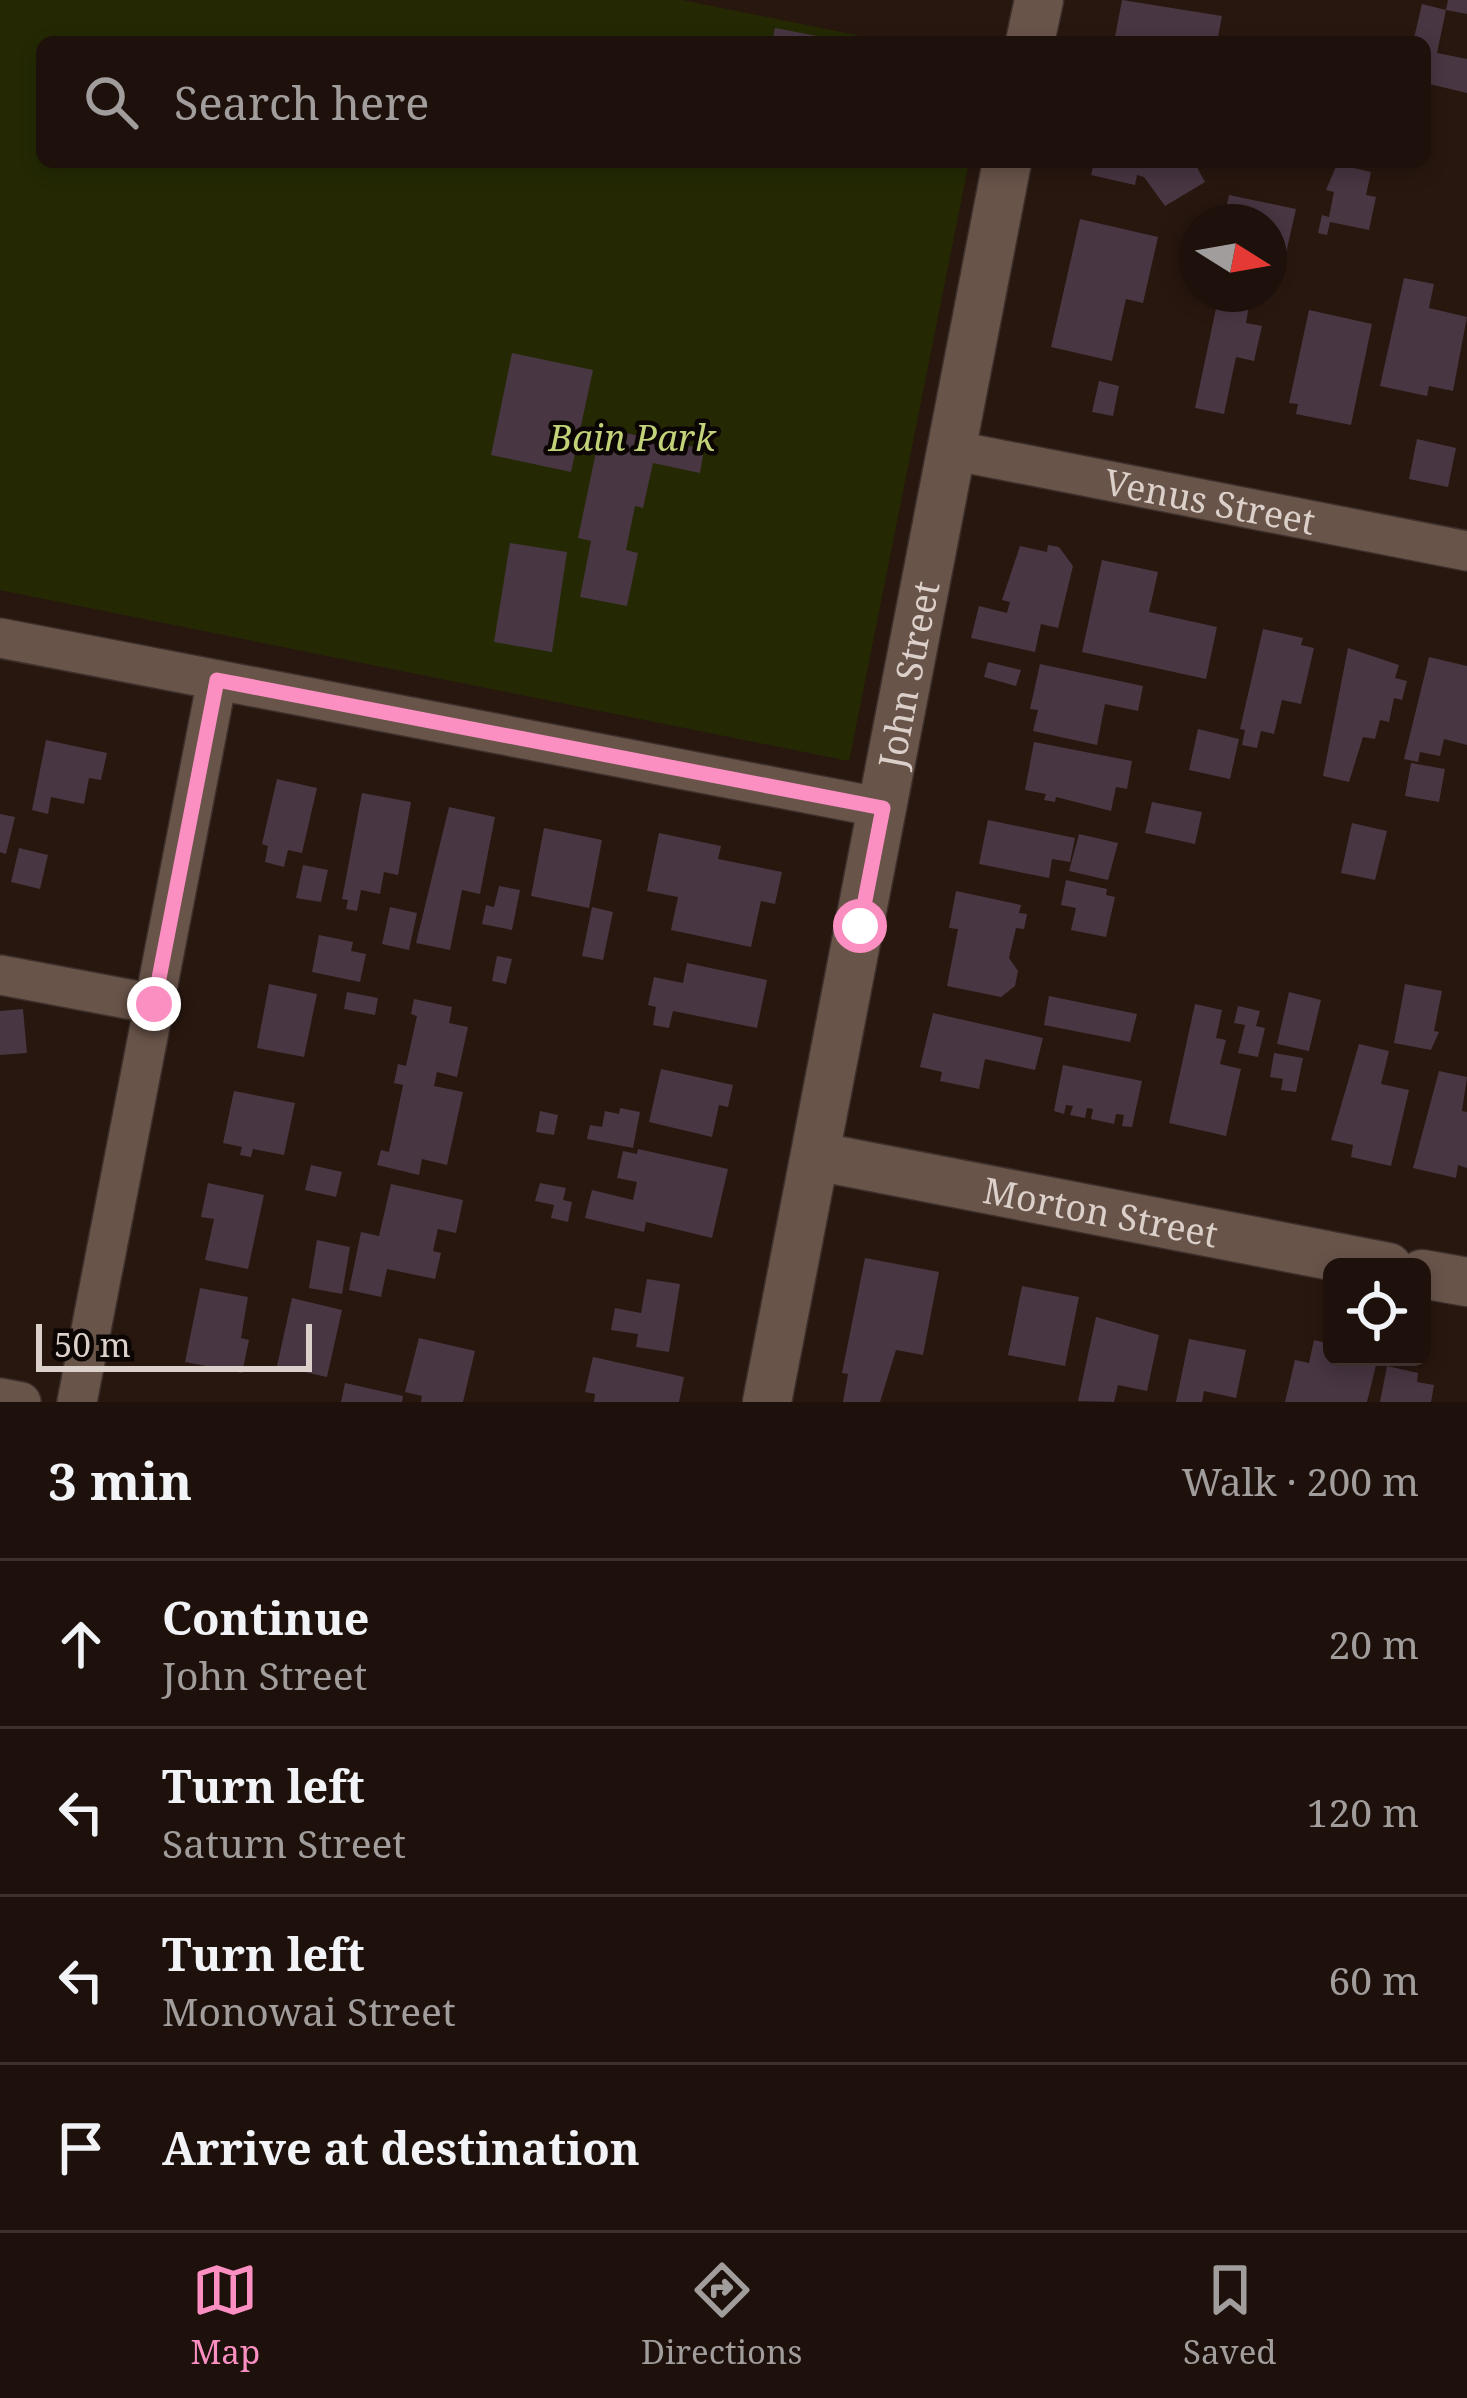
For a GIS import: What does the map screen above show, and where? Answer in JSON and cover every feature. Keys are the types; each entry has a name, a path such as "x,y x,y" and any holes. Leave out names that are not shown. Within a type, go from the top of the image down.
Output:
{"street":[{"path":"1031,36 1039,0"},
{"name":"John Street","path":"767,1402 1006,168"},
{"name":"Venus Street","path":"951,450 1467,551"},
{"path":"0,638 883,808"},
{"path":"77,1402 217,680"},
{"path":"0,975 154,1004"},
{"name":"Morton Street","path":"815,1156 1342,1258"},
{"path":"1431,1276 1467,1282"},
{"path":"0,1398 21,1402"}],"green space":[{"name":"Bain Park","path":"0,0 682,0 861,36 36,36 36,168 968,168 849,761 0,590"}],"building":[{"path":"1122,0 1222,16 1218,36 1115,36"},
{"path":"1448,0 1467,0 1467,14 1446,10"},
{"path":"1422,4 1446,10 1437,53 1467,59 1467,93 1431,84 1431,36 1414,36"},
{"path":"775,28 817,36 773,36"},
{"path":"1093,168 1197,168 1205,182 1165,206 1144,177 1137,175 1135,185 1091,175"},
{"path":"1335,168 1371,172 1366,195 1376,197 1369,230 1330,222 1327,235 1318,233 1322,215 1329,217 1334,192 1326,190"},
{"path":"1229,195 1272,204 1227,204"},
{"path":"1287,207 1296,209 1287,249"},
{"path":"1080,219 1158,237 1143,303 1126,299 1112,361 1051,347"},
{"path":"1404,278 1434,284 1429,308 1467,317 1453,391 1429,386 1427,396 1380,386"},
{"path":"1309,310 1372,324 1351,425 1296,414 1298,404 1289,403"},
{"path":"1215,312 1248,312 1246,323 1262,326 1254,361 1236,357 1224,414 1195,408"},
{"path":"512,353 593,370 571,472 491,455"},
{"path":"1099,381 1119,386 1113,416 1092,412"},
{"path":"601,428 704,449 700,473 653,463 643,508 635,506 626,550 638,553 627,606 580,597 591,541 578,538"},
{"path":"1417,439 1456,448 1448,487 1409,479"},
{"path":"510,543 567,552 552,652 494,642"},
{"path":"1048,545 1059,547 1073,566 1058,628 1041,624 1035,652 971,638 979,606 1007,613 1010,602 1002,600 1020,546 1047,552"},
{"path":"1102,560 1158,572 1149,612 1217,627 1206,679 1082,652"},
{"path":"1263,629 1303,638 1301,645 1314,648 1301,704 1282,700 1274,734 1261,731 1257,748 1242,745 1245,730 1240,729"},
{"path":"1348,648 1399,665 1395,678 1407,681 1402,700 1394,698 1389,722 1380,720 1375,739 1363,737 1349,782 1323,776"},
{"path":"1429,657 1467,666 1467,745 1444,739 1440,756 1420,752 1418,762 1404,759"},
{"path":"988,662 1021,670 1016,686 984,677"},
{"path":"1040,664 1143,686 1138,711 1105,704 1097,745 1033,731 1038,710 1030,709"},
{"path":"1198,729 1239,739 1230,779 1189,770"},
{"path":"46,740 107,753 101,780 89,778 84,804 51,797 48,814 32,810"},
{"path":"1034,742 1132,761 1127,789 1116,787 1111,811 1056,797 1055,802 1044,800 1046,794 1025,790"},
{"path":"1411,763 1445,769 1439,802 1405,796"},
{"path":"277,779 317,788 302,853 288,850 284,867 265,862 268,846 262,844"},
{"path":"362,793 411,802 398,875 384,872 380,894 361,890 357,911 346,909 348,900 342,899"},
{"path":"1152,802 1202,812 1195,844 1145,833"},
{"path":"449,807 495,817 480,894 462,890 450,950 416,943"},
{"path":"0,814 15,817 6,854 0,852"},
{"path":"988,820 1075,838 1070,862 1052,859 1049,878 979,864"},
{"path":"1352,823 1387,831 1375,880 1341,873"},
{"path":"544,828 602,840 589,908 531,896"},
{"path":"659,833 721,846 718,859 782,872 775,904 761,901 751,947 671,930 678,897 647,891"},
{"path":"1079,834 1118,843 1108,880 1069,871"},
{"path":"19,848 48,855 40,889 11,882"},
{"path":"303,865 328,870 321,902 296,898"},
{"path":"1066,880 1107,889 1106,895 1115,897 1106,937 1071,930 1076,908 1061,905"},
{"path":"499,886 520,890 512,930 482,924 486,905 494,907"},
{"path":"956,891 1021,905 1019,913 1027,914 1024,929 1016,928 1009,958 1018,971 1015,986 1001,997 947,986 958,929 949,928"},
{"path":"390,907 417,913 409,950 382,944"},
{"path":"592,907 613,912 603,960 582,956"},
{"path":"319,935 353,942 351,951 366,954 360,982 312,972"},
{"path":"497,956 512,959 506,984 492,981"},
{"path":"687,963 767,980 757,1028 673,1011 669,1028 653,1025 656,1007 648,1005 654,977 683,983"},
{"path":"269,984 317,994 304,1057 257,1048"},
{"path":"1405,984 1442,991 1434,1031 1439,1032 1431,1050 1394,1043"},
{"path":"347,992 378,998 375,1015 344,1009"},
{"path":"1289,992 1321,1000 1309,1051 1277,1044"},
{"path":"1049,996 1137,1014 1130,1042 1044,1025"},
{"path":"414,999 452,1007 449,1023 468,1027 457,1077 437,1072 434,1086 463,1092 447,1165 422,1159 419,1175 377,1165 381,1150 389,1152 403,1085 394,1083 398,1064 406,1066 417,1016 411,1014"},
{"path":"1195,1004 1222,1010 1216,1038 1226,1040 1220,1064 1241,1069 1226,1136 1169,1123"},
{"path":"1238,1006 1260,1011 1256,1026 1265,1028 1258,1057 1238,1053 1245,1025 1234,1023"},
{"path":"23,1009 27,1053 0,1055 0,1011"},
{"path":"933,1013 1043,1038 1035,1070 985,1059 979,1089 940,1081 942,1072 920,1067"},
{"path":"1359,1044 1389,1051 1381,1084 1409,1090 1391,1166 1351,1157 1353,1145 1331,1140"},
{"path":"1274,1053 1303,1058 1296,1092 1281,1090 1283,1079 1270,1077"},
{"path":"1063,1065 1142,1081 1132,1127 1122,1126 1124,1115 1116,1114 1114,1124 1091,1119 1093,1109 1087,1108 1085,1118 1070,1115 1073,1106 1066,1105 1064,1114 1054,1111"},
{"path":"661,1069 733,1085 728,1107 719,1105 712,1137 649,1122"},
{"path":"1439,1071 1467,1077 1462,1111 1467,1112 1467,1168 1458,1165 1456,1178 1413,1168"},
{"path":"234,1091 295,1103 284,1155 253,1149 251,1157 240,1155 242,1147 223,1143"},
{"path":"620,1108 640,1112 633,1148 587,1139 590,1125 602,1127 605,1111 619,1114"},
{"path":"540,1111 558,1115 554,1135 536,1132"},
{"path":"638,1149 728,1169 712,1238 646,1222 644,1232 585,1218 592,1190 633,1200 637,1182 617,1178 623,1151 637,1154"},
{"path":"311,1165 342,1172 336,1197 305,1190"},
{"path":"208,1183 264,1195 248,1269 205,1260 214,1219 201,1217"},
{"path":"540,1183 566,1188 563,1200 572,1202 568,1222 551,1218 554,1205 535,1201"},
{"path":"391,1184 463,1200 456,1233 438,1229 433,1251 441,1253 435,1279 387,1269 381,1297 349,1290 361,1232 379,1236"},
{"path":"317,1240 350,1247 342,1294 309,1288"},
{"path":"865,1258 939,1272 923,1355 896,1350 880,1402 843,1402 848,1374 842,1373"},
{"path":"647,1279 680,1284 669,1352 636,1347 638,1334 611,1330 615,1308 641,1313"},
{"path":"1022,1286 1079,1297 1065,1366 1008,1355"},
{"path":"200,1288 248,1297 241,1338 249,1340 242,1373 185,1362"},
{"path":"292,1298 342,1310 327,1377 277,1366"},
{"path":"1096,1317 1159,1335 1147,1391 1118,1385 1114,1402 1078,1401"},
{"path":"419,1338 475,1351 463,1402 421,1402 422,1396 405,1392"},
{"path":"1189,1339 1246,1350 1236,1398 1204,1391 1202,1402 1176,1402"},
{"path":"1314,1340 1323,1342 1323,1366 1376,1366 1367,1402 1285,1402 1295,1360 1309,1363"},
{"path":"593,1357 684,1377 679,1402 594,1402 595,1394 585,1392"},
{"path":"1387,1366 1418,1373 1417,1382 1434,1385 1431,1402 1380,1402"},
{"path":"345,1383 403,1396 402,1402 341,1402"}],"route":[{"path":"154,1004 217,680 883,808 860,926"}]}
